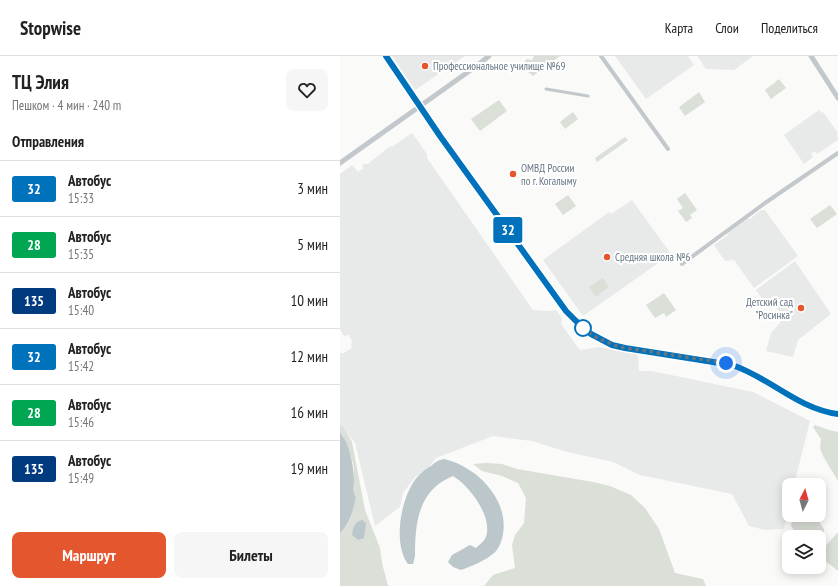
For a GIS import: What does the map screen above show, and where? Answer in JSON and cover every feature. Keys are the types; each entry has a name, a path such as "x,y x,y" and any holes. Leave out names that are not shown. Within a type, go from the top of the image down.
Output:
{"street":[{"path":"386,56 566,311 591,334 607,343 625,348 732,365 750,372 810,406 838,414"},
{"path":"340,163 489,56"},
{"path":"601,56 668,149"},
{"path":"811,56 838,98"},
{"path":"546,90 588,96"},
{"path":"682,264 805,175 838,153"}],"shaded area":[{"name":"Профессиональное училище №69","path":"392,56 465,56 415,90"},
{"path":"534,56 560,56 533,76 521,66 527,59 532,60"},
{"path":"615,56 688,56 694,65 646,99"},
{"path":"697,56 753,56 734,70 706,69"},
{"path":"779,79 786,88 771,99 765,90"},
{"path":"699,92 705,102 685,116 679,107"},
{"path":"499,100 507,111 480,131 471,119"},
{"path":"819,110 822,113 823,112 838,133 838,140 817,154 815,151 811,154 813,157 804,164 784,135"},
{"path":"573,112 578,119 565,129 560,122"},
{"path":"412,133 427,154 427,158 533,310 556,310 562,318 561,324 580,350 599,347 638,354 639,371 652,371 753,392 810,421 796,478 782,478 782,522 786,522 784,529 765,530 749,526 732,494 640,475 613,462 567,452 532,441 493,436 436,458 430,466 415,477 403,493 400,507 375,526 355,443 340,425 340,353 344,353 352,348 352,341 349,335 344,336 340,329 340,174 352,165 358,172 364,168 362,166 364,164 368,164 390,146 392,147"},
{"path":"625,137 628,140 597,162 595,158"},
{"path":"685,193 697,210 690,215 692,218 686,222 678,211 683,208 677,199"},
{"path":"568,195 576,206 563,215 555,204"},
{"name":"Средняя школа №6","path":"632,200 671,254 583,316 543,260 609,212 611,214"},
{"path":"830,205 837,214 817,228 810,219"},
{"path":"761,210 765,210 798,256 754,288 734,260 725,261 714,245 728,235 727,233 748,218 750,219"},
{"name":"Детский сад \"Росинка\"","path":"795,261 831,314 798,340 793,357 766,351 771,333 784,318 773,304 768,307 756,290"},
{"path":"603,278 609,287 596,297 589,287"},
{"path":"664,293 676,310 666,317 664,313 655,318 646,305"},
{"path":"340,425 343,427 352,442 365,510 380,548 388,586 340,586 340,533 347,526 353,512 356,498 353,490 354,467 343,435 340,432"},
{"path":"815,425 838,432 838,481 823,456 820,448 821,439 813,427"},
{"path":"340,432 346,442 352,462 354,491 356,498 349,521 340,533"},
{"path":"444,459 468,469 488,486 501,508 504,521 503,536 496,551 483,561 461,570 453,567 448,562 452,555 470,545 476,548 485,539 487,531 486,522 479,503 466,487 453,476 441,482 432,490 421,509 416,532 415,556 413,564 408,564 403,555 400,544 401,519 407,494 419,475 437,461"},
{"path":"473,464 502,464 517,469 593,482 610,486 631,495 645,508 659,529 675,573 703,579 706,586 484,586 493,575 515,568 512,545 515,535 524,523 526,498 518,483 502,476 482,471"},
{"path":"362,520 366,523 364,538 358,540 352,535 353,530 354,526"},
{"path":"792,522 820,522 824,530 794,530 791,526"},
{"path":"838,532 838,571 826,562 826,546"}],"bus line":[{"name":"32","path":"386,56 440,136 566,311 585,330 601,340 619,347 732,365 750,372 810,406 838,414"}],"place":[{"name":"Профессиональное училище №69","path":"425,66"},
{"name":"ОМВД России по г. Когалыму","path":"513,174"},
{"name":"Средняя школа №6","path":"607,257"},
{"name":"Детский сад \"Росинка\"","path":"801,308"}],"route":[{"path":"583,328 581,326 601,340 619,347 726,363"}]}
